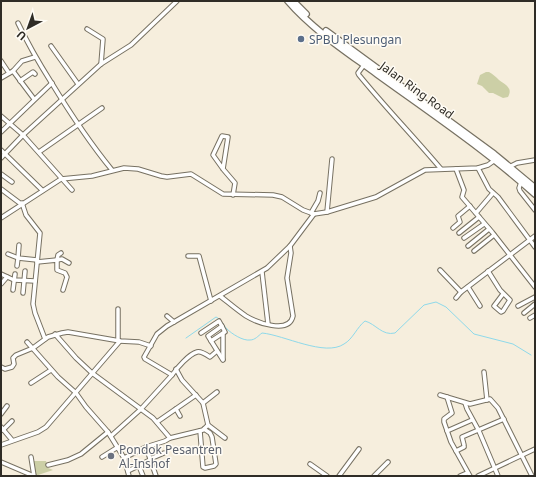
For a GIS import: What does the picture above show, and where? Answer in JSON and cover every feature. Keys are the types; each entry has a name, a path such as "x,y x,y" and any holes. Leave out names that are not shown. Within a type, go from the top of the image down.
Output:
{"highway":[{"name":"Jalan Ring Road","path":"288,1 312,24 494,154 535,188"},
{"name":"Jalan Ring Road","path":"293,1 364,65 495,160 535,194"}],"street":[{"path":"1,158 22,135 78,84 101,64 131,46 177,1"},
{"path":"18,23 35,57 61,100 93,147 112,170"},
{"path":"87,28 103,39 101,64"},
{"path":"51,46 78,84"},
{"path":"1,78 13,71 22,62 35,57"},
{"path":"1,61 9,73"},
{"path":"364,65 358,73 359,75 377,98 416,139 441,169"},
{"path":"13,71 34,99"},
{"path":"20,81 32,72 35,74"},
{"path":"1,132 52,83"},
{"path":"38,152 102,108"},
{"path":"1,116 22,135 72,190"},
{"path":"223,169 228,137 222,136 213,154 223,169 235,183 233,195"},
{"path":"1,150 42,190"},
{"path":"327,212 332,159"},
{"path":"1,218 61,179 92,176 112,170 135,168 166,177 191,174 225,195 278,196 313,214 327,212 376,196 425,170 478,168 488,165 495,160"},
{"path":"509,167 517,163 535,160"},
{"path":"478,168 489,189 501,200 535,247"},
{"path":"456,169 464,190 462,197 533,281 535,287"},
{"path":"1,174 12,182"},
{"path":"521,182 519,188 521,194 535,210"},
{"path":"1,189 22,203 26,215 40,233 33,297 35,313 45,339"},
{"path":"144,358 157,334 174,322 262,272 290,246 313,214 320,193"},
{"path":"476,213 493,193"},
{"path":"452,228 460,222 458,216 470,206"},
{"path":"458,233 479,217"},
{"path":"464,238 484,224"},
{"path":"468,246 489,229"},
{"path":"474,251 494,235"},
{"path":"456,298 461,292 509,254 535,236"},
{"path":"17,266 19,245"},
{"path":"220,296 247,316 268,324 288,325 293,319 287,278 290,246"},
{"path":"61,253 58,255 57,270 65,274 67,277 63,290"},
{"path":"8,254 18,258 37,261 62,259 69,263"},
{"path":"188,256 197,256 199,258 210,302"},
{"path":"440,270 461,292"},
{"path":"23,293 25,271"},
{"path":"488,271 503,294 510,301 501,312 494,306 503,294"},
{"path":"262,272 268,324"},
{"path":"1,274 14,280 35,281"},
{"path":"12,290 15,274"},
{"path":"1,284 6,277"},
{"path":"468,287 480,306"},
{"path":"518,306 535,297"},
{"path":"524,313 535,304"},
{"path":"1,445 43,429 76,393 119,340 118,309"},
{"path":"184,310 187,315"},
{"path":"530,318 535,315"},
{"path":"167,316 174,322"},
{"path":"201,333 218,321 222,326 225,332 223,333 222,360 208,336 222,326"},
{"path":"1,367 5,369 12,367 14,364 14,356 32,348 55,334 73,332 139,342 151,346"},
{"path":"211,341 223,333"},
{"path":"55,334 76,358 92,373 157,422 170,438"},
{"path":"27,342 58,377 76,393 86,407 110,434 124,458 129,476"},
{"path":"48,465 68,460 81,454 110,434 141,409 182,363 198,352 210,357 217,351"},
{"path":"139,356 172,375"},
{"path":"176,369 182,380 202,403 208,425 225,438"},
{"path":"31,383 52,370"},
{"path":"484,372 487,400"},
{"path":"202,403 217,392"},
{"path":"157,422 196,395"},
{"path":"440,395 465,402 474,403 487,400 496,404 531,474 535,470"},
{"path":"447,397 452,413 444,419 444,422 456,451 468,474 460,476"},
{"path":"465,402 498,476"},
{"path":"1,414 7,406"},
{"path":"176,409 180,416"},
{"path":"456,451 464,446 462,437 504,419"},
{"path":"447,431 472,420"},
{"path":"12,421 2,429 12,440"},
{"path":"124,458 146,447 170,438 200,431 208,425"},
{"path":"200,431 204,467 214,466 216,465 212,437 204,429"},
{"path":"102,457 118,447"},
{"path":"146,447 156,476"},
{"path":"339,476 359,448"},
{"path":"478,476 535,449"},
{"path":"128,471 164,453"},
{"path":"31,457 34,476"},
{"path":"1,462 34,476"},
{"path":"374,476 388,462"},
{"path":"310,464 327,476"},
{"path":"139,466 143,476"}],"green space":[{"path":"486,72 492,74 508,87 510,91 508,97 503,98 493,93 489,93 482,86 477,84 480,75"},
{"path":"32,461 46,461 48,468 53,470 38,475 34,474"}],"waterway":[{"path":"186,338 216,317 229,331 238,337 247,340 256,338 262,333 316,347 336,347 347,342 365,321 386,333 395,333 424,305 436,302 446,307 474,334 513,344 531,355"}],"place":[{"name":"SPBU Plesungan","path":"301,39"},
{"name":"Pondok Pesantren Al-Inshof","path":"111,456"}]}
